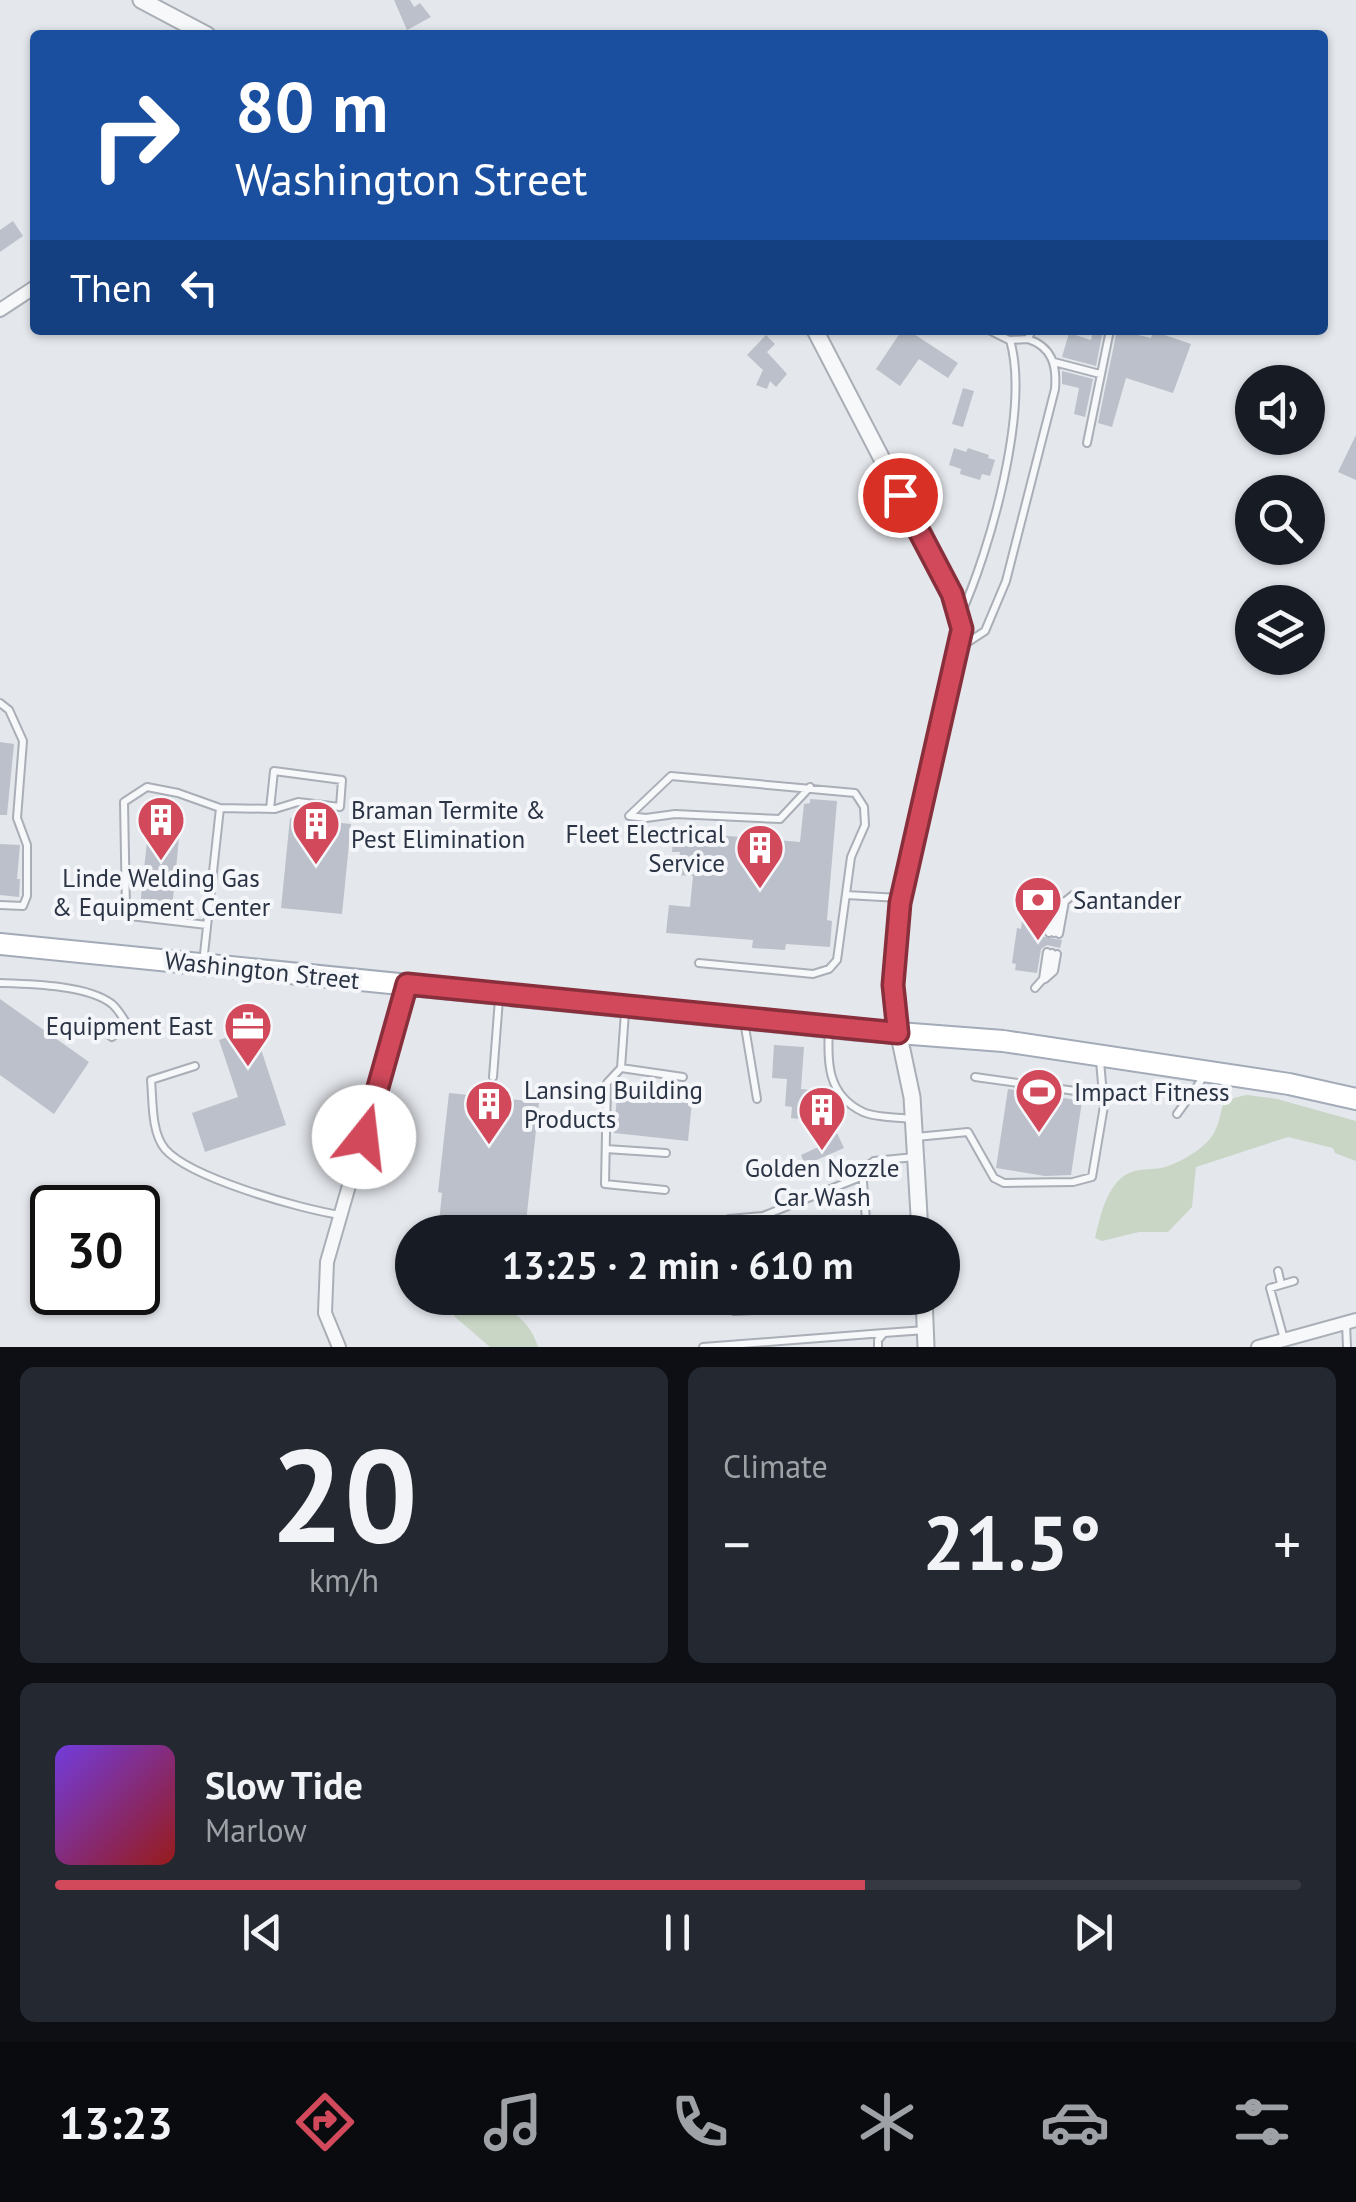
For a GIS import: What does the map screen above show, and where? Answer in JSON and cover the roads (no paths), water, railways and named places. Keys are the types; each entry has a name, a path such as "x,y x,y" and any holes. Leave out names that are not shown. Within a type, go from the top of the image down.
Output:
{"main road":[{"name":"Washington Street","path":"0,944 1003,1041 1208,1071 1356,1099"}],"street":[{"path":"141,0 198,30"},
{"path":"0,310 30,290"},
{"path":"818,335 952,594 960,617 960,648 902,898 893,985 898,1033 912,1096 919,1215"},
{"path":"338,1347 327,1321 327,1262 407,984"},
{"path":"1258,1347 1351,1322"}],"lane":[{"path":"960,648 984,630 1010,570 1056,389 1054,362 1044,347 1028,339 1010,340 1000,335"},
{"path":"1028,339 1030,335"},
{"path":"1087,443 1109,335"},
{"path":"960,617 976,580 1005,468 1016,389 1016,360 1010,340"},
{"path":"1054,362 1100,374"},
{"path":"0,703 10,710 22,741 17,818 27,845 26,900 20,906 0,905"},
{"path":"207,925 130,916 126,908 124,802 147,786 220,808 270,809 298,802 340,807 342,780 274,771 270,809"},
{"path":"699,964 813,974 830,969 837,960 852,857 865,825 864,807 855,793 810,788 671,776 629,816 780,819 810,788"},
{"path":"203,964 220,808"},
{"path":"846,895 902,898"},
{"path":"1054,933 1054,910 1067,898"},
{"path":"1040,983 1052,953"},
{"path":"0,982 93,994 114,1005 127,1024 112,1037 94,1024"},
{"path":"493,1077 500,992"},
{"path":"626,1006 621,1068 607,1083 605,1184 664,1190"},
{"path":"744,1018 756,1099"},
{"path":"829,1027 827,1068 839,1093 864,1113 913,1119"},
{"path":"914,1137 968,1132 994,1178 1004,1183 1074,1182 1092,1177 1104,1096 1099,1058"},
{"path":"195,1066 151,1080 162,1146 176,1159 210,1175 304,1209 341,1215"},
{"path":"621,1068 683,1077"},
{"path":"1177,1114 1208,1071"},
{"path":"975,1078 1104,1096"},
{"path":"606,1149 666,1154"},
{"path":"866,1215 862,1170 874,1161 916,1156"},
{"path":"766,1215 863,1176"},
{"path":"1278,1271 1282,1284"},
{"path":"1284,1340 1270,1288 1294,1281"},
{"path":"1347,1347 1351,1322"},
{"path":"878,1347 884,1334"},
{"path":"703,1347 884,1334 926,1339"}],"place":[{"name":"Linde Welding Gas & Equipment Center","path":"161,862"},
{"name":"Braman Termite & Pest Elimination","path":"316,866"},
{"name":"Fleet Electrical Service","path":"760,890"},
{"name":"Santander","path":"1038,942"},
{"name":"Equipment East","path":"248,1068"},
{"name":"Impact Fitness","path":"1039,1134"},
{"name":"Lansing Building Products","path":"489,1146"},
{"name":"Golden Nozzle Car Wash","path":"822,1152"}]}
